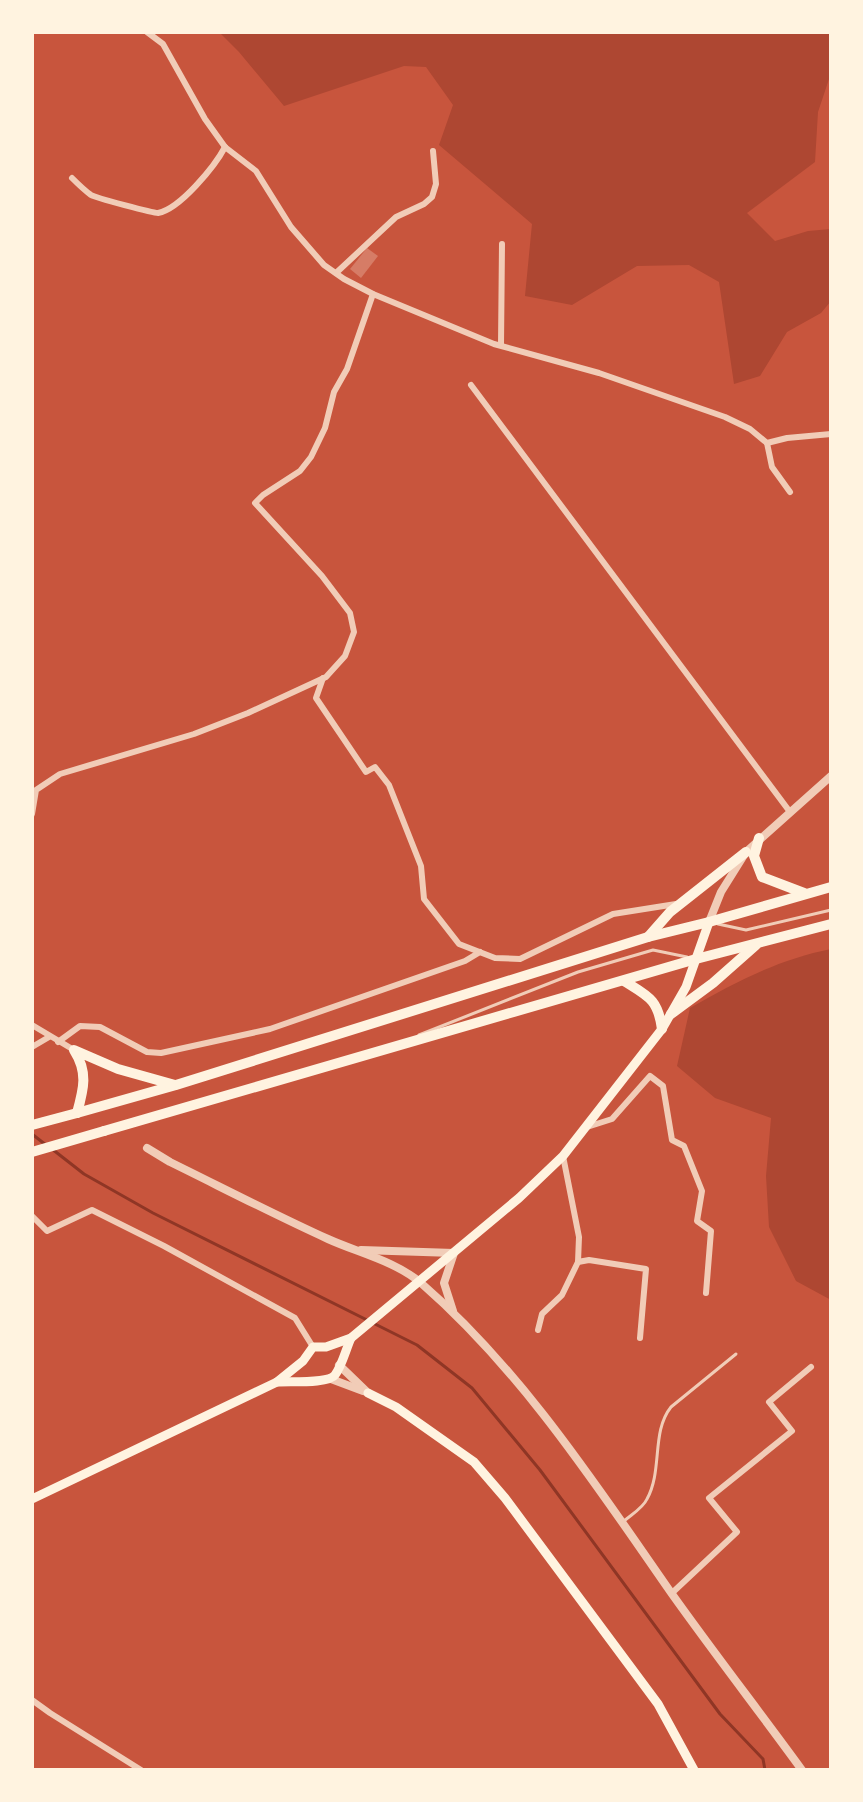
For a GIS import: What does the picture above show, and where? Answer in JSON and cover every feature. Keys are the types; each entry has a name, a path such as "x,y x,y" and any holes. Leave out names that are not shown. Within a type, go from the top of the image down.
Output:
{"main road":[{"path":"759,838 754,856 762,877 804,893"},
{"path":"648,937 670,912 746,852"},
{"path":"32,1125 176,1085 648,937 831,887"},
{"path":"32,1499 277,1382 303,1361 313,1347 326,1347 351,1338 519,1198 563,1156 662,1029 686,987 709,922"},
{"path":"32,1152 696,959 831,924"},
{"path":"671,1014 713,983 758,943"},
{"path":"624,981 653,1000 658,1008 662,1029"},
{"path":"74,1050 118,1069 176,1085"},
{"path":"74,1050 85,1075 77,1113"},
{"path":"303,1361 304,1372 312,1379 319,1382 331,1379 351,1338"},
{"path":"326,1347 336,1354 339,1365"},
{"path":"277,1382 312,1379"},
{"path":"368,1393 409,1415 474,1462 505,1498 658,1704 694,1770"}],"street":[{"path":"147,32 163,44 205,119 225,147 256,171 291,227 324,265 373,294 501,345 599,373 725,417 750,429 767,443 772,467 790,492"},
{"path":"72,178 94,197 131,205 146,212 161,213 190,191 218,161 225,147"},
{"path":"336,273 396,217 432,197 436,184 433,151"},
{"path":"501,345 502,244"},
{"path":"32,814 36,790 60,774 194,734 248,713 323,678 345,656 354,632 350,613 322,576 255,503 300,471 311,457 325,428 334,392 347,369 373,294"},
{"path":"471,385 790,812"},
{"path":"767,443 831,434"},
{"path":"323,678 316,698 366,772 375,767 389,785 421,866 424,899 459,944 495,958 520,959 613,914 684,903"},
{"path":"709,922 721,892 746,852 831,776"},
{"path":"58,1042 80,1026 100,1027 147,1052 161,1053 270,1029 465,961 480,952"},
{"path":"32,1025 74,1050"},
{"path":"32,1047 49,1037"},
{"path":"584,1128 612,1119 650,1076 663,1086 672,1140 684,1146 702,1191 697,1221 711,1231 706,1293"},
{"path":"147,1148 330,1240 392,1265 420,1282 454,1313 520,1384 624,1521 672,1593 802,1770"},
{"path":"538,1330 542,1314 562,1295 578,1262 579,1237 563,1156"},
{"path":"32,1216 47,1231 92,1210 295,1318 313,1347"},
{"path":"356,1250 454,1253 444,1283 454,1313"},
{"path":"578,1262 589,1260 646,1269 640,1338"},
{"path":"339,1365 368,1393"},
{"path":"672,1593 737,1532 709,1498 792,1431 769,1402 811,1367"},
{"path":"331,1379 368,1393"},
{"path":"32,1700 141,1770"}],"lane":[{"path":"709,922 746,930 831,910"},
{"path":"378,1051 578,972 653,950 696,959"},
{"path":"624,1521 646,1502 655,1479 663,1417 736,1354"}],"shaded area":[{"path":"219,32 831,32 831,73 818,112 815,162 747,213 775,241 808,231 831,229 831,301 821,313 787,332 760,376 734,384 719,282 689,265 637,266 572,305 525,296 532,224 439,145 453,105 426,67 404,66 284,106"},
{"path":"831,949 831,1300 796,1281 769,1227 766,1176 771,1118 715,1098 677,1066 690,1008 758,972"}],"building":[{"path":"367,248 378,256 361,278 350,269"}],"waterway":[{"path":"32,1134 46,1145"},
{"path":"52,1149 84,1174 153,1213 417,1345 472,1388 540,1470 720,1714 763,1759 765,1770"}]}
